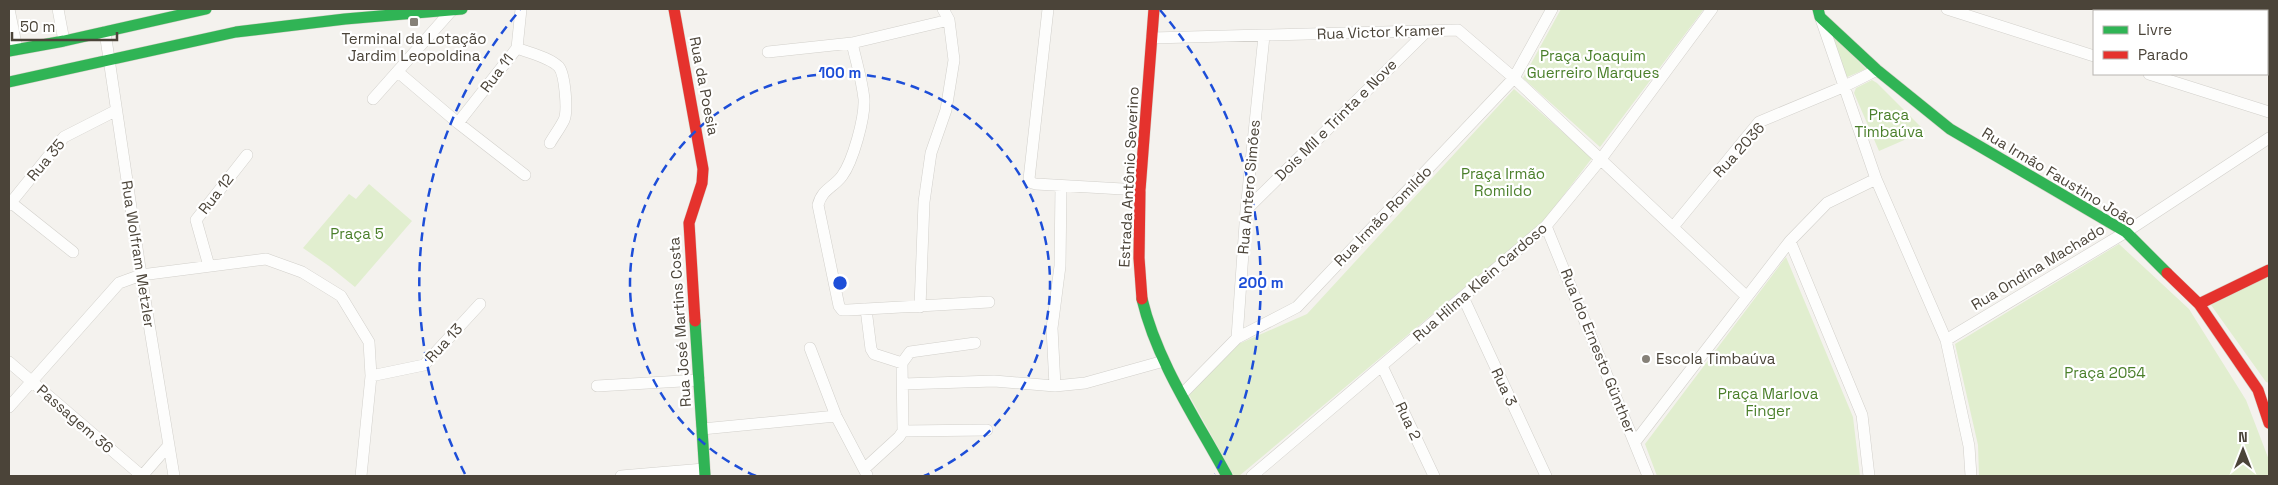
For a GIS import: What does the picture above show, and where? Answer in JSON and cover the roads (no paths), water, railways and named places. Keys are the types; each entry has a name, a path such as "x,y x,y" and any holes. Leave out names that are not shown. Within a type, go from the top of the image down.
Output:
{"street":[{"path":"9,9 13,50 64,41 206,9"},
{"path":"58,9 64,41"},
{"path":"9,82 236,32 345,19 457,9"},
{"path":"373,99 457,9"},
{"name":"Rua 11","path":"458,123 517,48 521,9"},
{"name":"Rua da Poesia","path":"674,9 703,169"},
{"path":"920,306 924,202 931,153 946,110 954,60 948,20 943,9"},
{"path":"1048,9 1030,179 1032,183 1140,190"},
{"name":"Estrada Antônio Severino","path":"1154,9 1140,190 1140,289 1148,323 1164,361 1227,476"},
{"name":"Rua Irmão Romildo","path":"1183,393 1237,338 1297,306 1514,78 1552,9"},
{"name":"Rua Hilma Klein Cardoso","path":"1252,476 1546,226 1601,159 1712,9"},
{"path":"1947,9 2093,56"},
{"path":"1819,13 1876,179 1946,340 1969,446 1971,476"},
{"name":"Rua Irmão Faustino João","path":"1819,13 1877,70 1950,129 2126,232 2199,304 2264,392 2269,423"},
{"path":"768,52 852,43 948,20"},
{"name":"Rua Victor Kramer","path":"1152,38 1458,30 1514,78 1746,296"},
{"name":"Dois Mil e Trinta e Nove","path":"1246,210 1427,31"},
{"name":"Rua Wolfram Metzler","path":"105,32 141,275 174,476"},
{"name":"Rua Antero Simões","path":"1237,338 1246,210 1264,36"},
{"path":"852,43 864,101 857,140 851,160 841,177 821,195 818,205 839,306 842,310 848,310 989,302"},
{"path":"517,48 552,62 560,68 563,77 567,112 550,143"},
{"name":"Rua 2036","path":"1673,227 1760,122 1843,87 1877,70"},
{"path":"398,72 458,123 525,175"},
{"path":"2152,75 2269,112"},
{"name":"Rua 35","path":"9,203 64,137 116,111"},
{"name":"Rua Ondina Machado","path":"1946,340 2126,232 2269,138"},
{"name":"Rua 12","path":"209,266 196,220 247,154"},
{"name":"Rua José Martins Costa","path":"703,169 702,185 690,211 689,223 704,473"},
{"path":"1635,442 1790,241 1827,203 1876,179"},
{"path":"1055,386 1052,328 1060,266 1061,186"},
{"path":"9,203 73,252"},
{"name":"Rua Ido Ernesto Günther","path":"1546,226 1648,476"},
{"path":"1790,241 1862,415 1869,476"},
{"path":"9,407 119,283 141,275 266,258 302,272 341,296 369,342 371,376 361,476"},
{"path":"2199,304 2269,270"},
{"name":"Rua 3","path":"1463,297 1546,476"},
{"name":"Rua 13","path":"371,376 424,365 480,304"},
{"path":"866,309 871,349 874,354 902,363"},
{"path":"810,348 836,416 866,473 903,432 902,363 910,352 975,343"},
{"path":"903,384 994,381 1055,386 1085,383 1164,361"},
{"name":"Passagem 36","path":"9,362 142,476"},
{"name":"Rua 2","path":"1382,366 1434,476"},
{"path":"597,386 699,380"},
{"path":"702,429 836,416"},
{"path":"903,432 987,430"},
{"path":"142,476 169,446"},
{"path":"621,476 704,473"}],"place":[{"name":"Terminal da Lotação Jardim Leopoldina","path":"414,22"},
{"name":"Escola Timbaúva","path":"1646,359"}],"park label":[{"name":"Praça Joaquim Guerreiro Marques","path":"1593,64"},
{"name":"Praça Timbaúva","path":"1889,124"},
{"name":"Praça Irmão Romildo","path":"1503,182"},
{"name":"Praça 5","path":"357,234"},
{"name":"Praça 2054","path":"2105,373"},
{"name":"Praça Marlova Finger","path":"1768,402"}]}
